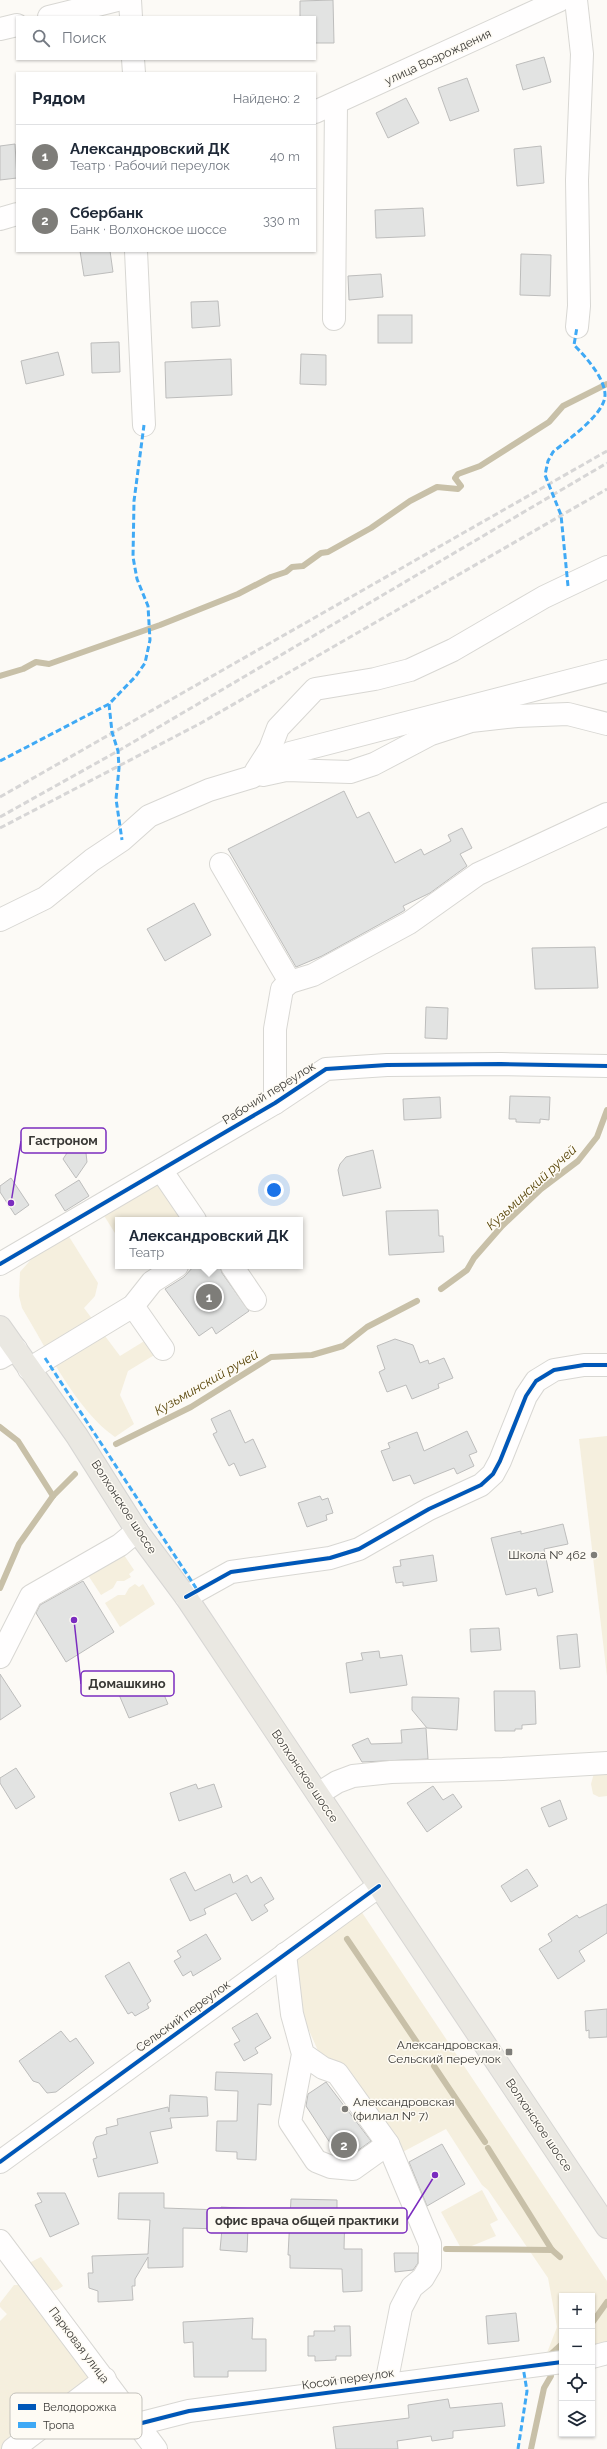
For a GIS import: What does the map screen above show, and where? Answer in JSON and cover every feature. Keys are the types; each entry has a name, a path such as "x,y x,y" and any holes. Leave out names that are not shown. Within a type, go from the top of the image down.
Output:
{"main road":[{"name":"Волхонское шоссе","path":"0,1326 8,1354 29,1369 77,1436 137,1531 186,1598 607,2227"}],"street":[{"path":"53,16 118,0"},
{"path":"130,0 130,16"},
{"name":"улица Возрождения","path":"316,112 336,104 560,0"},
{"path":"576,0 582,54 577,180 579,306 577,327"},
{"path":"0,29 16,25"},
{"path":"133,60 134,72"},
{"path":"334,319 336,104"},
{"path":"0,219 16,214"},
{"path":"136,252 144,425"},
{"path":"252,777 270,749 278,728 315,689 375,680 410,670 453,650 544,597 607,567"},
{"path":"252,777 290,753 607,671"},
{"path":"0,920 45,898 92,860 122,840 149,816 209,790 252,777 286,770 350,772 374,764 431,734 471,721 517,716 568,714 607,724"},
{"path":"274,1103 275,1029 282,989 290,982 313,975 409,923 478,874 607,814"},
{"path":"221,864 290,982"},
{"name":"Рабочий переулок","path":"0,1264 274,1103 326,1069 485,1064 607,1066"},
{"path":"161,1170 193,1217"},
{"path":"29,1369 133,1306 152,1282 172,1269"},
{"path":"234,1269 255,1300"},
{"path":"133,1306 163,1349"},
{"path":"186,1598 231,1572 330,1558 359,1549 429,1509 482,1485 493,1474 500,1461 526,1396 536,1381 554,1370 584,1365 607,1365"},
{"path":"0,1657 12,1629 31,1596 120,1544 137,1531"},
{"path":"318,1794 338,1782 353,1776 383,1773 503,1769 607,1763"},
{"name":"Сельский переулок","path":"0,2162 379,1886"},
{"path":"285,1954 292,2014 303,2054 290,2122 316,2161 331,2167 353,2169 388,2144"},
{"path":"303,2054 323,2068 337,2073 388,2144 430,2244 430,2266 423,2278 412,2287 401,2308 386,2384"},
{"name":"Парковая улица","path":"0,2241 115,2393"},
{"path":"595,2356 607,2353"},
{"name":"Косой переулок","path":"142,2423 189,2411 559,2362"},
{"path":"86,2393 105,2379"},
{"name":"Парковая улица","path":"142,2430 156,2449"},
{"path":"12,2449 25,2439"}],"shaded area":[{"path":"155,1183 165,1186 184,1217 115,1217 115,1233 103,1214"},
{"path":"68,1235 98,1283 95,1296 84,1308 120,1356 146,1340 156,1354 128,1371 120,1395 134,1424 115,1437 88,1411 63,1378 22,1308 19,1296 20,1272 35,1255"},
{"path":"607,1436 607,1676 579,1439"},
{"path":"122,1552 134,1570 129,1574 131,1577 124,1581 117,1581 113,1588 101,1595 86,1572"},
{"path":"135,1584 139,1587 143,1584 155,1604 120,1627 105,1603 118,1595 125,1595 129,1588"},
{"path":"594,1773 607,1773 607,1796 599,1797 593,1794 591,1784"},
{"path":"359,1908 607,2281 607,2348 595,2352 595,2293 559,2293 559,2356 545,2358 557,2327 548,2278 488,2190 482,2185 446,2129 397,2155 323,2062 300,2010 291,1958"},
{"path":"482,2190 498,2220 490,2224 496,2236 462,2250 441,2212"},
{"path":"41,2257 63,2286 57,2290 48,2291 29,2263"},
{"path":"14,2285 21,2285 91,2372 82,2388 76,2393 10,2393 10,2439 17,2439 4,2449 0,2449 0,2321 7,2314 0,2307 0,2303"}],"building":[{"path":"333,0 334,43 316,43 316,16 300,16 300,1"},
{"path":"544,57 551,82 523,90 516,65"},
{"path":"467,78 479,111 450,121 438,88"},
{"path":"406,98 419,123 388,138 376,113"},
{"path":"15,144 16,178 0,180 0,146"},
{"path":"541,146 544,183 517,186 514,149"},
{"path":"423,208 425,236 376,238 375,210"},
{"path":"80,252 110,252 113,272 84,276"},
{"path":"521,254 551,255 550,296 520,295"},
{"path":"381,274 383,297 349,300 348,276"},
{"path":"218,301 220,326 192,328 191,302"},
{"path":"378,315 412,315 412,343 378,343"},
{"path":"119,342 120,372 92,373 91,343"},
{"path":"58,352 64,375 26,384 21,361"},
{"path":"301,354 326,355 326,385 300,384"},
{"path":"231,359 232,395 166,398 165,362"},
{"path":"344,791 357,818 369,812 395,863 421,849 424,855 451,841 448,835 462,828 472,848 460,854 467,866 430,893 403,906 405,910 322,956 296,967 228,849"},
{"path":"194,903 211,935 165,961 147,929"},
{"path":"595,947 598,988 535,989 532,948"},
{"path":"426,1007 448,1008 447,1039 425,1038"},
{"path":"510,1096 550,1097 549,1120 540,1119 540,1123 516,1122 516,1119 509,1119"},
{"path":"440,1097 441,1118 404,1120 403,1099"},
{"path":"75,1148 86,1153 87,1162 76,1178 63,1159 69,1150"},
{"path":"373,1150 381,1188 343,1196 338,1170 340,1164 346,1157"},
{"path":"11,1178 29,1205 15,1215 0,1192 0,1186"},
{"path":"79,1180 89,1196 65,1211 55,1195"},
{"path":"438,1210 439,1236 443,1236 444,1252 389,1255 386,1211"},
{"path":"191,1269 221,1269 222,1273 249,1311 216,1334 212,1327 199,1336 165,1289 184,1277"},
{"path":"395,1339 413,1345 420,1363 428,1360 429,1364 444,1358 453,1378 438,1384 439,1388 412,1399 406,1385 387,1392 379,1372 385,1369 377,1346"},
{"path":"230,1410 245,1443 253,1439 266,1467 240,1476 234,1463 229,1466 213,1434 217,1432 211,1419"},
{"path":"467,1431 477,1452 469,1455 474,1466 457,1474 454,1468 414,1484 410,1475 393,1481 381,1451 390,1448 388,1443 417,1432 424,1451"},
{"path":"320,1496 322,1500 328,1498 333,1513 326,1515 327,1520 307,1527 298,1503"},
{"path":"563,1524 568,1544 544,1549 553,1592 538,1596 536,1588 506,1595 491,1538 521,1531 521,1534"},
{"path":"433,1555 437,1581 403,1586 403,1582 396,1583 393,1567 401,1566 400,1560"},
{"path":"83,1581 114,1632 66,1662 36,1613 40,1605"},
{"path":"499,1628 501,1650 471,1652 470,1629"},
{"path":"577,1634 580,1667 560,1669 557,1636"},
{"path":"379,1651 380,1658 402,1655 407,1685 350,1693 346,1663 363,1660 361,1653"},
{"path":"0,1674 21,1706 0,1720"},
{"path":"132,1675 137,1686 157,1678 168,1704 129,1718 114,1683"},
{"path":"494,1691 535,1691 536,1724 522,1725 522,1729 515,1729 515,1731 495,1731"},
{"path":"412,1697 459,1698 457,1730 427,1728 412,1710"},
{"path":"426,1728 428,1759 362,1762 352,1745 368,1738 371,1744 402,1743 401,1730"},
{"path":"16,1768 35,1797 16,1809 0,1783 0,1778"},
{"path":"196,1784 198,1789 214,1784 222,1807 179,1821 170,1793"},
{"path":"433,1786 443,1800 453,1794 462,1807 427,1832 407,1803"},
{"path":"560,1800 567,1819 549,1827 541,1808"},
{"path":"527,1869 538,1886 511,1902 501,1886"},
{"path":"185,1872 195,1891 230,1874 233,1883 247,1875 251,1883 261,1877 274,1899 264,1905 268,1911 252,1921 236,1893 204,1909 206,1914 190,1921 170,1879"},
{"path":"607,1904 607,1933 579,1951 585,1961 558,1979 539,1949 552,1941 548,1934 577,1915 579,1918"},
{"path":"206,1934 221,1959 193,1976 191,1971 183,1976 174,1961 181,1957 177,1951"},
{"path":"129,1962 151,2001 147,2004 149,2008 135,2016 132,2012 128,2014 105,1976"},
{"path":"607,2009 607,2037 589,2038 589,2030 586,2031 585,2011"},
{"path":"257,2013 271,2038 255,2048 258,2053 244,2061 234,2044 240,2041 232,2028"},
{"path":"61,2031 70,2042 76,2038 94,2063 56,2092 47,2093 39,2083 33,2081 19,2061"},
{"path":"216,2072 272,2074 271,2105 258,2104 256,2160 237,2159 237,2152 216,2151 217,2121 237,2121 238,2091 215,2090"},
{"path":"326,2082 371,2141 350,2156 338,2155 306,2106 308,2094"},
{"path":"170,2095 207,2097 208,2116 170,2118 172,2128 150,2132 158,2163 98,2177 93,2159 97,2158 93,2143 96,2137 107,2134 106,2128 118,2125 117,2119 168,2107 169,2112"},
{"path":"442,2144 465,2184 427,2206 409,2162"},
{"path":"37,2193 65,2193 79,2224 50,2237 35,2205 42,2202"},
{"path":"119,2193 164,2193 164,2208 221,2210 221,2207 257,2209 256,2227 248,2227 247,2252 220,2250 222,2229 183,2228 183,2267 148,2268 148,2257 135,2279 135,2286 132,2286 133,2300 98,2302 98,2291 89,2288 88,2273 93,2273 92,2256 148,2254 150,2220 118,2219"},
{"path":"291,2199 337,2200 337,2210 345,2211 344,2249 362,2249 362,2291 343,2292 342,2269 290,2268 290,2255 288,2255"},
{"path":"394,2253 418,2253 418,2263 413,2270 395,2272"},
{"path":"516,2313 519,2341 488,2344 486,2316"},
{"path":"253,2318 252,2339 266,2339 266,2371 228,2371 228,2377 194,2377 193,2342 184,2343 183,2322"},
{"path":"334,2326 350,2326 351,2356 336,2356 336,2360 315,2361 315,2356 308,2356 308,2336 314,2336 314,2331 335,2331"},
{"path":"448,2399 450,2408 502,2403 505,2426 453,2431 453,2438 432,2441 431,2436 397,2441 398,2449 336,2449 333,2427 409,2418 408,2405"}],"waterway":[{"path":"0,676 23,669 36,662 49,664 160,625 238,594 271,577 286,572 292,567 303,566 321,553 328,552 371,528 410,501 437,487 458,489 461,486 455,478 458,474 480,466 549,422 563,406 607,384"},
{"name":"Кузьминский ручей","path":"441,1289 467,1270 474,1258 502,1226 541,1189 578,1161 597,1137 607,1110"},
{"name":"Кузьминский ручей","path":"116,1444 191,1407 271,1357 312,1355 343,1346 367,1327 417,1301"},
{"path":"0,1427 18,1441 53,1496"},
{"name":"Кузьминский ручей","path":"0,1588 19,1544 53,1496 75,1474"},
{"path":"347,1939 420,2047"},
{"path":"434,2066 485,2142"},
{"path":"488,2148 552,2250 560,2257"},
{"path":"446,2249 552,2250"},
{"path":"595,2319 607,2302"},
{"path":"550,2358 550,2355 559,2347"},
{"path":"531,2449 544,2388 551,2376 551,2368"}],"railway":[{"path":"0,797 607,451"},
{"path":"0,817 118,751 607,463"},
{"path":"0,828 201,723 607,489"}],"marked path":[{"path":"568,586 561,515 545,475 548,461 553,452 593,418 604,402 605,394 604,387 598,374 574,345 577,327"},
{"path":"0,761 109,704 136,676 145,663 150,640 148,606 137,579 133,557 134,501 144,425"},
{"path":"109,704 112,732 118,751 119,768 116,799 122,840"},
{"path":"45,1358 198,1591"},
{"path":"518,2449 527,2391 523,2367"}],"cycle path":[{"path":"0,1264 275,1103 326,1069 387,1065 501,1064 607,1066"},
{"path":"186,1597 231,1572 330,1558 359,1549 429,1509 481,1485 493,1474 500,1461 526,1396 536,1381 554,1370 584,1365 607,1365"},
{"path":"0,2162 379,1886"},
{"path":"142,2423 189,2411 559,2362"}],"place":[{"name":"Гастроном","path":"11,1203"},
{"name":"Александровский ДК","path":"209,1297"},
{"name":"Школа № 462","path":"594,1555"},
{"name":"Домашкино","path":"74,1620"},
{"name":"Александровская, Сельский переулок","path":"509,2052"},
{"name":"Александровская (филиал № 7)","path":"345,2109"},
{"name":"Сбербанк","path":"344,2145"},
{"name":"офис врача общей практики","path":"435,2175"}]}
